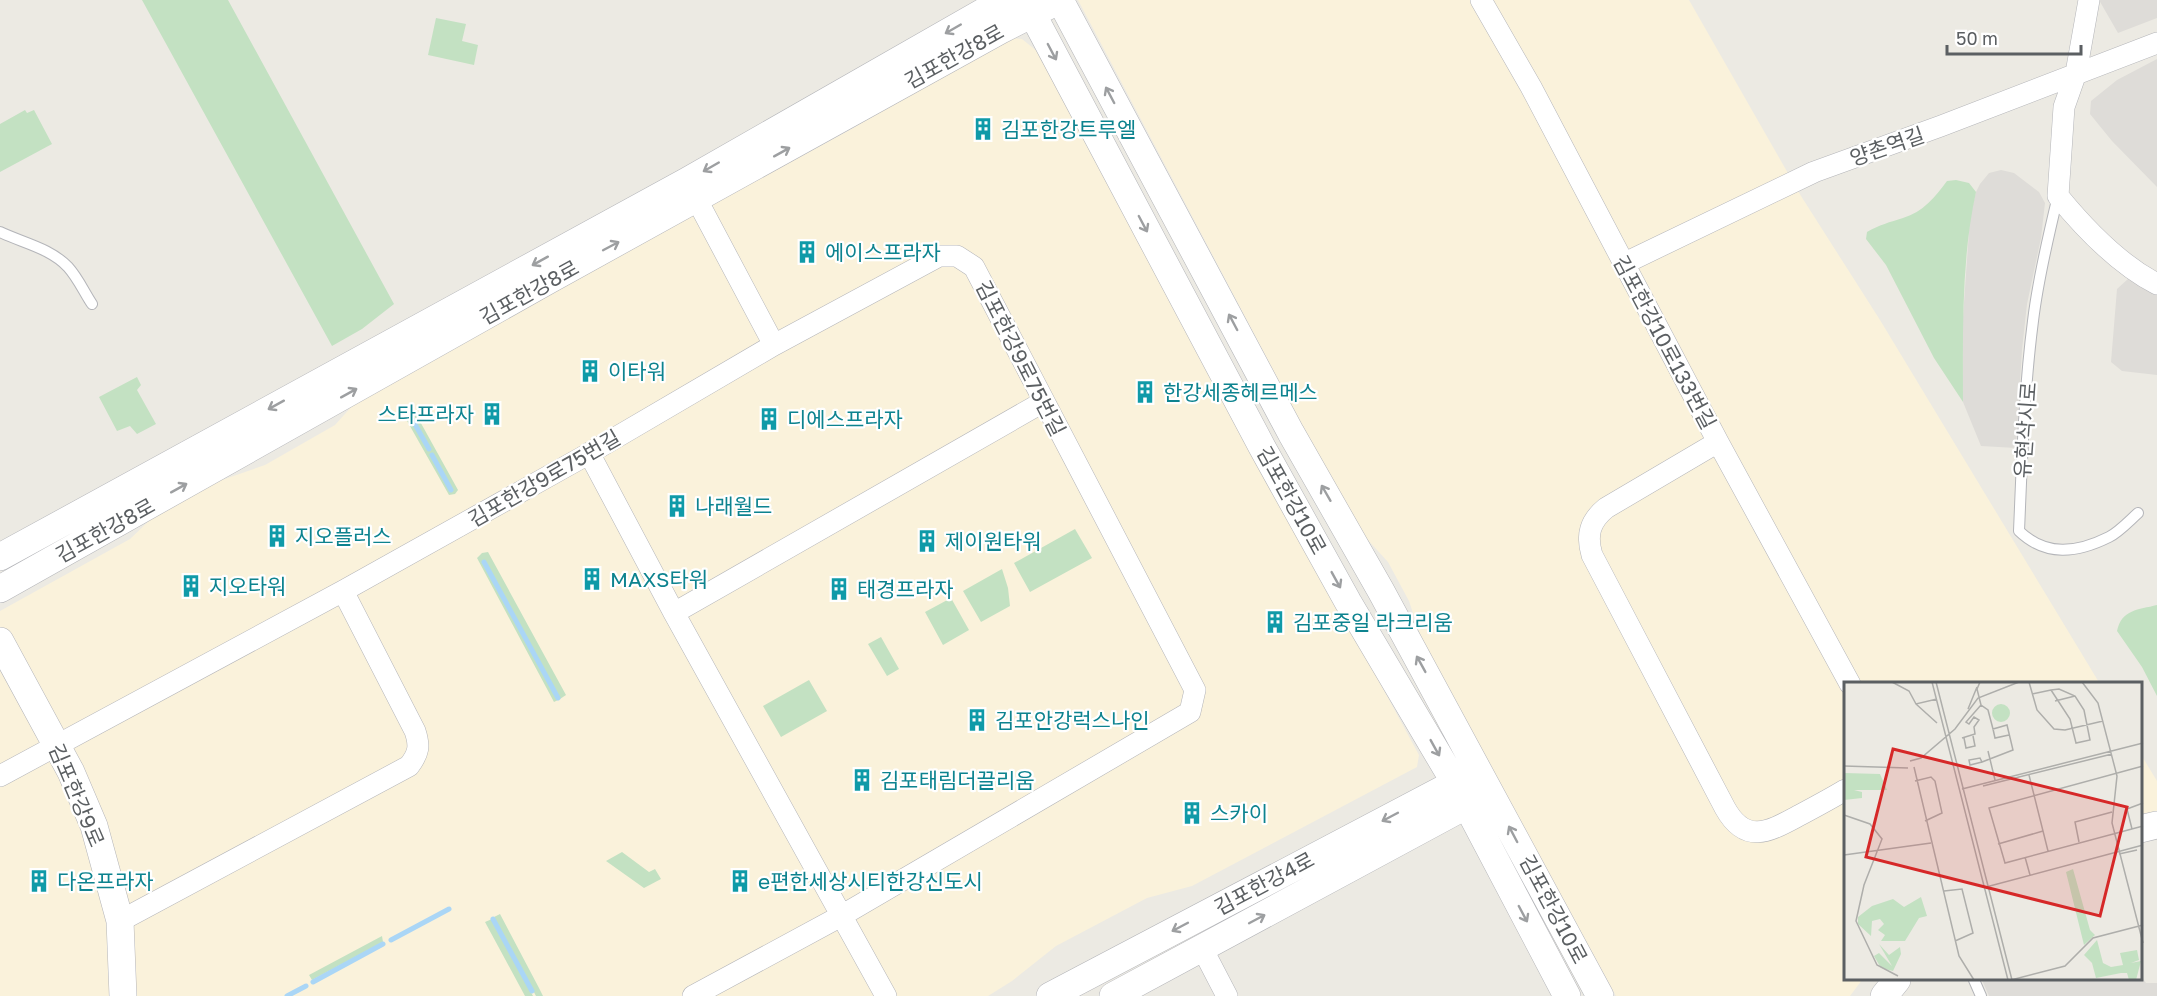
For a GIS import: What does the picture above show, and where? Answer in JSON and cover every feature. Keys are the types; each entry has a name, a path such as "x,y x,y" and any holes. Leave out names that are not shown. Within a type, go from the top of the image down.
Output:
{"street":[{"name":"김포한강8로","path":"0,557 687,181 1004,0"},
{"name":"김포한강8로","path":"0,589 549,280 697,200 1029,7 1060,0"},
{"name":"김포한강10로","path":"1060,0 1291,433 1381,591 1600,996"},
{"name":"김포한강10로133번길","path":"1481,0 1531,87 1718,442 1849,682"},
{"name":"유현삭시로","path":"2058,196 2064,107 2076,73 2089,0"},
{"name":"김포한강10로","path":"1029,7 1262,447 1348,602 1461,795 1567,996"},
{"name":"양촌역길","path":"1623,264 1814,172 2157,43"},
{"path":"2058,196 2097,239 2123,263 2157,284"},
{"path":"697,200 774,345"},
{"name":"김포한강9로75번길","path":"0,776 343,591 589,453 774,345 939,256 957,256 974,267 1195,690 1190,712 841,916 693,996"},
{"path":"674,612 1043,402"},
{"path":"1718,442 1599,514 1591,525 1589,535 1592,555 1725,808 1737,824 1752,832 1767,832 1844,791"},
{"path":"589,453 886,996"},
{"path":"120,921 409,766 416,756 420,745 415,731 343,591"},
{"name":"김포한강9로","path":"0,641 73,777 94,826 120,921 123,996"},
{"name":"김포한강4로","path":"1113,996 1202,948 1485,781"},
{"name":"김포한강4로","path":"1050,996 1461,795"},
{"path":"2142,829 2157,825"},
{"path":"1202,948 1227,996"}],"lane":[{"name":"유현삭시로","path":"2058,196 2043,255 2033,321 2019,531 2031,543 2051,550 2070,550 2110,536 2138,513"},
{"path":"0,232 47,251 62,261 81,285 92,304"},
{"path":"1974,981 1982,996"}],"shaded area":[{"path":"1078,0 1689,0 1801,196 1880,320 2099,682 1844,682 1844,981 1861,981 1850,996 1616,996 1422,640 1409,601 1388,562 1356,527"},
{"path":"2099,0 2157,0 2157,18 2118,33"},
{"path":"1012,38 1022,39 1038,52 1419,755 1417,767 1192,886 1147,898 1056,946 1012,981 988,996 0,996 0,611 130,539 151,519 219,481 265,465 335,425 353,405 597,267 848,131 995,45"},
{"path":"2157,59 2157,187 2112,141 2090,114 2091,101 2117,80"},
{"path":"2001,170 2014,173 2039,192 2045,203 2041,238 2027,304 2016,448 1981,446 1963,402 1963,317 1970,217 1980,184 1989,173"},
{"path":"2129,278 2157,292 2157,375 2122,371 2111,362 2117,289"},
{"path":"2142,756 2157,781 2157,811 2142,814"},
{"path":"2142,977 2146,983 2157,983 2157,996 1989,996 1982,981 2142,981"}],"green space":[{"path":"142,0 228,0 394,304 362,329 332,346"},
{"path":"436,18 466,24 462,41 478,45 474,65 428,55"},
{"path":"25,110 27,113 34,110 52,144 0,172 0,124"},
{"path":"1956,180 1969,183 1976,192 1965,270 1963,402 1934,358 1886,265 1866,239 1867,232 1917,212 1947,181"},
{"path":"137,377 141,385 137,390 156,424 137,434 130,426 117,431 99,397"},
{"path":"406,407 412,407 458,490 455,494 449,495 402,412"},
{"path":"1075,529 1092,558 1030,592 1014,563"},
{"path":"488,552 566,695 560,699 484,562 558,700 554,702 477,558 482,553"},
{"path":"1002,569 1008,588 1010,606 981,622 963,591"},
{"path":"951,598 969,630 943,645 925,612"},
{"path":"2157,605 2157,696 2142,667 2117,631 2119,624 2127,614"},
{"path":"881,637 899,669 887,676 868,644"},
{"path":"809,680 827,711 781,737 763,706"},
{"path":"622,852 649,872 655,869 661,879 644,888 606,861"},
{"path":"500,914 543,996 536,996 494,917"},
{"path":"492,919 533,996 525,996 485,922"},
{"path":"382,936 383,942 312,980 309,975"}],"waterway":[{"path":"408,412 429,449"},
{"path":"432,455 451,490"},
{"path":"484,562 558,698"},
{"path":"391,940 449,909"},
{"path":"493,919 532,991"},
{"path":"313,982 383,944"},
{"path":"287,996 306,986"}],"place":[{"name":"김포한강트루엘","path":"983,129"},
{"name":"에이스프라자","path":"807,252"},
{"name":"이타워","path":"590,371"},
{"name":"한강세종헤르메스","path":"1145,392"},
{"name":"스타프라자","path":"492,414"},
{"name":"디에스프라자","path":"769,419"},
{"name":"나래월드","path":"677,506"},
{"name":"지오플러스","path":"277,536"},
{"name":"제이원타워","path":"927,541"},
{"name":"MAXS타워","path":"592,579"},
{"name":"지오타워","path":"191,586"},
{"name":"태경프라자","path":"839,589"},
{"name":"김포중일 라크리움","path":"1275,622"},
{"name":"김포안강럭스나인","path":"977,720"},
{"name":"김포태림더끌리움","path":"862,780"},
{"name":"스카이","path":"1192,813"},
{"name":"다온프라자","path":"39,881"},
{"name":"e편한세상시티한강신도시","path":"740,881"}]}
